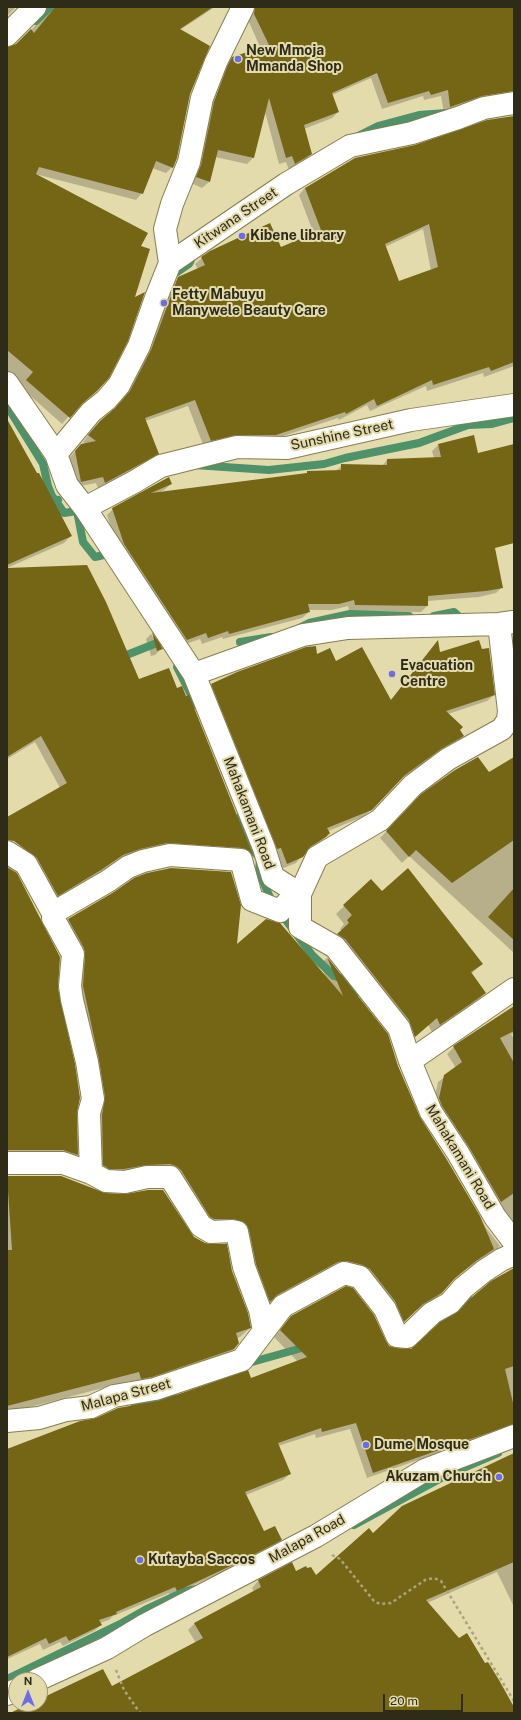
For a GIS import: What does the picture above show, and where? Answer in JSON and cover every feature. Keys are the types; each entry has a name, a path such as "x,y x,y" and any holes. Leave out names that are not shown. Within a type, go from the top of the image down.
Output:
{"street":[{"path":"7,35 35,7"},
{"path":"56,454 90,412 106,400 119,385 139,346 170,263 166,228 172,204 188,162 202,98 216,62 243,7"},
{"name":"Kitwana Street","path":"170,263 286,184 350,146 412,133 484,108 514,103"},
{"name":"Mahakamani Road","path":"7,383 56,454 67,485 85,508 194,674 264,848 273,877 300,894 300,927 335,947 399,1028 410,1061 431,1112 458,1153 496,1217 514,1242"},
{"name":"Sunshine Street","path":"85,508 162,466 237,447 288,448 411,420 514,406"},
{"path":"53,913 108,881 128,867 143,860 170,855 241,860 252,900 280,911 288,902 300,894 317,857 380,820 413,785 448,759 502,729 508,720 506,623 348,628 303,635 194,674"},
{"path":"7,852 26,864 53,913 53,918 73,954 70,986 93,1099 89,1113 91,1172"},
{"path":"410,1061 514,989"},
{"path":"7,1163 63,1163 91,1172 106,1181 125,1182 147,1176 170,1177 200,1226 211,1232 237,1232 244,1267 260,1310 264,1331"},
{"path":"264,1331 283,1306 344,1273 360,1277 386,1309 397,1336 407,1337 432,1313 450,1304 463,1288 484,1271 514,1254"},
{"name":"Malapa Street","path":"7,1421 39,1418 66,1410 90,1407 114,1396 155,1389 242,1360 264,1331"},
{"name":"Malapa Road","path":"48,1675 107,1648 158,1618 312,1538 424,1470 514,1436"}],"path":[{"path":"312,1538 330,1554 340,1559 374,1601 380,1604 391,1604 424,1580 434,1578 441,1581 514,1701"},
{"path":"107,1648 124,1690 140,1713"}],"building":[{"path":"55,7 213,7 180,29 210,46 190,94 177,158 173,168 156,161 143,194 39,167 36,174 148,233 141,246 150,249 135,297 145,292 128,341 109,378 70,418 26,380 33,372 7,350 7,47 16,44 31,29 34,33"},
{"path":"255,7 514,7 514,91 482,96 450,107 448,90 431,95 429,91 388,103 377,73 332,93 339,112 304,125 312,154 295,164 292,156 286,158 269,98 254,158 218,150 210,182 196,177 201,165 214,102 227,67 232,57 269,45 254,14"},
{"path":"514,116 514,362 491,371 489,367 433,385 432,380 377,406 374,399 346,414 345,412 276,435 237,435 211,441 195,400 145,418 159,454 105,483 103,477 81,482 75,451 81,444 96,441 88,435 130,391 151,350 178,277 205,265 201,257 210,251 270,223 281,247 321,230 305,188 355,158 415,145 487,120","holes":["429,224 438,267 399,281 385,244"]},
{"path":"7,419 37,473 39,473 72,536 7,565"},
{"path":"474,435 478,453 514,444 514,543 495,548 503,588 428,596 428,606 355,605 354,600 339,604 308,604 310,612 229,634 228,631 208,638 206,633 187,640 124,544 112,508 169,477 172,484 151,493 307,473 307,471 341,470 341,464 387,465 387,459 441,457 438,444"},
{"path":"87,565 106,602 139,679 169,668 177,688 182,686 186,696 189,695 254,858 249,851 242,848 167,843 140,849 123,855 58,896 37,858 14,841 7,840 7,817 67,783 41,736 7,757 7,568"},
{"path":"152,632 163,649 157,651"},
{"path":"438,640 440,652 479,640 482,649 489,648 495,695 446,711 463,727 460,730 464,736 441,749 405,775 372,810 327,828 330,833 326,837 310,847 303,857 287,864 281,848 277,849 211,684 237,672 306,647 316,646 317,654 330,648 336,661 362,647 391,700"},
{"path":"478,757 489,772 514,757 514,840 452,883 416,850 409,857 386,831 421,794 455,770"},
{"path":"7,867 17,873 60,957 58,988 75,1064 80,1098 77,1113 78,1155 63,1150 7,1150"},
{"path":"171,868 231,872 241,905 237,944 266,919 280,923 343,996 327,957 388,1034 398,1066 420,1117 480,1216 494,1249 455,1278 442,1293 423,1304 404,1322 395,1301 370,1269 363,1265 347,1261 338,1262 277,1295 270,1302 256,1264 249,1230 246,1224 234,1219 214,1219 210,1217 181,1170 170,1164 147,1165 124,1169 109,1169 103,1165 102,1115 105,1097 99,1060 83,986 85,955 84,948 68,919 114,892 134,878 147,873"},
{"path":"408,868 483,964 471,972 486,993 440,1025 437,1018 415,1037 409,1020 345,939 337,934 349,923 347,920 352,915 343,905 371,879 382,891"},
{"path":"514,888 514,940 488,917"},
{"path":"514,1006 514,1031 500,1038 514,1063 514,1193 501,1202 469,1147 442,1106 439,1098 444,1075 462,1062 453,1046"},
{"path":"7,1176 61,1176 105,1193 125,1194 148,1190 163,1190 194,1237 205,1243 227,1244 232,1271 248,1313 251,1328 236,1333 239,1343 234,1349 152,1377 141,1379 139,1372 7,1406 7,1250 12,1250"},
{"path":"514,1268 514,1366 505,1369 514,1407 514,1424 373,1473 356,1423 322,1432 321,1428 278,1443 291,1474 245,1492 264,1531 275,1526 282,1540 177,1591 175,1587 116,1612 117,1614 99,1620 102,1625 69,1641 66,1636 49,1644 46,1638 7,1657 7,1449 80,1421 96,1418 118,1408 159,1401 248,1370 251,1378 307,1357 280,1330 291,1316 346,1286 353,1288 374,1315 389,1346 411,1349 439,1323 459,1311 472,1297 491,1281"},
{"path":"514,1453 514,1562 426,1600 459,1638 467,1633 485,1663 488,1662 499,1680 514,1707 514,1713 10,1713 48,1712 48,1695 103,1669 112,1686 203,1638 194,1623 261,1587 258,1580 292,1562 296,1571 306,1566 307,1568 311,1567 316,1575 369,1528 373,1533 402,1506"}],"waterway":[{"path":"36,21 50,7"},
{"path":"360,135 378,126 419,115 446,113"},
{"path":"170,277 189,264 194,254"},
{"path":"7,406 43,464 52,496 56,501 58,500"},
{"path":"194,465 269,470 324,464 345,458 419,443 468,425 492,424 514,418"},
{"path":"35,451 48,443"},
{"path":"56,501 64,513 77,511 83,542 95,557 108,554 111,557"},
{"path":"434,616 454,612 463,620"},
{"path":"301,627 309,623 350,614 409,616"},
{"path":"240,642 271,637"},
{"path":"119,658 162,641"},
{"path":"178,663 177,667 196,705"},
{"path":"241,816 245,833 260,860 259,871 271,900 312,955 334,976 347,980 359,992"},
{"path":"440,1319 442,1317 455,1315 464,1308 469,1292"},
{"path":"245,1364 309,1346"},
{"path":"134,1403 155,1402 173,1393"},
{"path":"354,1525 447,1475 498,1453"},
{"path":"7,1679 122,1623 145,1610 186,1591 197,1589"}],"place":[{"name":"New Mmoja Mmanda Shop","path":"238,59"},
{"name":"Kibene library","path":"242,236"},
{"name":"Fetty Mabuyu Manywele Beauty Care","path":"164,303"},
{"name":"Evacuation Centre","path":"392,674"},
{"name":"Dume Mosque","path":"366,1445"},
{"name":"Akuzam Church","path":"499,1477"},
{"name":"Kutayba Saccos","path":"140,1560"}]}
